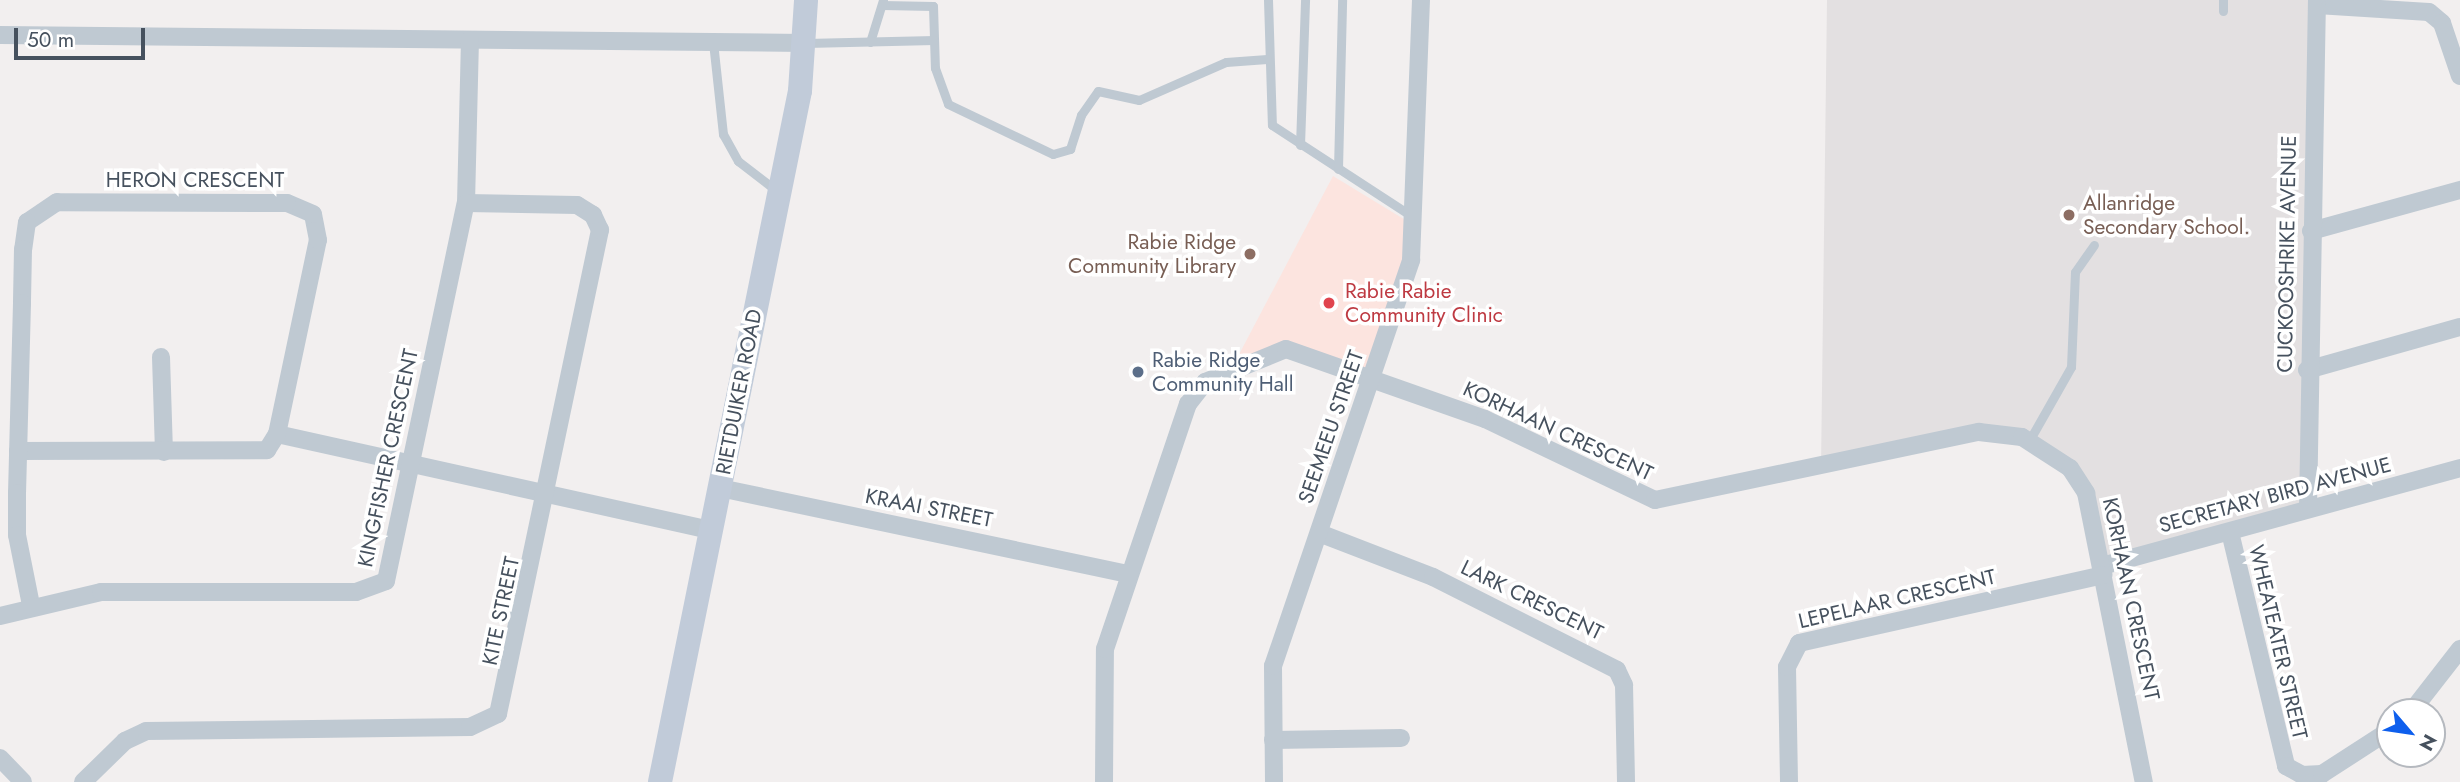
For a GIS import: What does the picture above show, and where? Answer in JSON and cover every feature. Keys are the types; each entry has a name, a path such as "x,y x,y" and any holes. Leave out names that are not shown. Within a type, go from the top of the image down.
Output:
{"street":[{"name":"RIETDUIKER ROAD","path":"660,782 780,193 805,43 806,0"},
{"name":"SEEMEEU STREET","path":"1274,782 1273,666 1411,260 1415,218 1421,0"},
{"path":"2317,2 2429,12 2442,23 2460,76"},
{"name":"CUCKOOSHRIKE AVENUE","path":"2308,509 2307,370 2317,2"},
{"path":"0,35 805,43"},
{"name":"KINGFISHER CRESCENT","path":"0,616 31,606 101,592 376,589 389,574 466,203 470,40"},
{"path":"2311,231 2460,190"},
{"name":"HERON CRESCENT","path":"31,606 17,536 18,451 24,232 38,211 57,202 287,203 313,214 318,240 278,434"},
{"name":"KITE STREET","path":"83,782 125,741 146,731 487,724 506,699 600,224 577,205 466,203"},
{"path":"2307,370 2460,327"},
{"name":"KORHAAN CRESCENT","path":"1104,782 1102,665 1129,574 1188,404 1205,382 1286,349 1485,419 1655,500 1979,432 2029,441 2079,478 2103,570 2144,782"},
{"path":"161,357 164,452"},
{"path":"18,451 257,453 278,434 711,530"},
{"name":"SECRETARY BIRD AVENUE","path":"2103,570 2308,509 2460,468"},
{"name":"KRAAI STREET","path":"720,488 1129,574"},
{"name":"WHEATEATER STREET","path":"2230,532 2286,766 2302,775 2322,774 2376,739"},
{"name":"LARK CRESCENT","path":"1319,533 1433,577 1617,670 1624,685 1626,782"},
{"name":"LEPELAAR CRESCENT","path":"1789,782 1787,667 1799,643 2103,570"},
{"path":"2423,698 2460,649"},
{"path":"1273,740 1401,738"},
{"path":"0,758 23,782"}],"lane":[{"path":"1268,0 1268,118 1300,145 1415,218"},
{"path":"1300,145 1305,0"},
{"path":"1338,169 1342,0"},
{"path":"2223,0 2223,11"},
{"path":"870,42 882,2 933,6 938,84 948,104 1054,154 1070,149 1088,99 1098,91 1139,100 1226,62 1267,59"},
{"path":"805,43 934,40"},
{"path":"713,42 723,134 738,161 780,193"},
{"path":"2029,441 2071,367 2076,272 2094,245"}],"shaded area":[{"name":"Allanridge Secondary School.","path":"1827,0 2319,0 2308,509 2102,566 2076,473 1995,431 1821,467"},
{"name":"Rabie Rabie Community Clinic","path":"1333,176 1407,221 1405,262 1367,372 1281,343 1234,364"}],"place":[{"name":"Allanridge Secondary School.","path":"2069,215"},
{"name":"Rabie Ridge Community Library","path":"1250,254"},
{"name":"Rabie Rabie Community Clinic","path":"1329,303"},
{"name":"Rabie Ridge Community Hall","path":"1138,372"}]}
